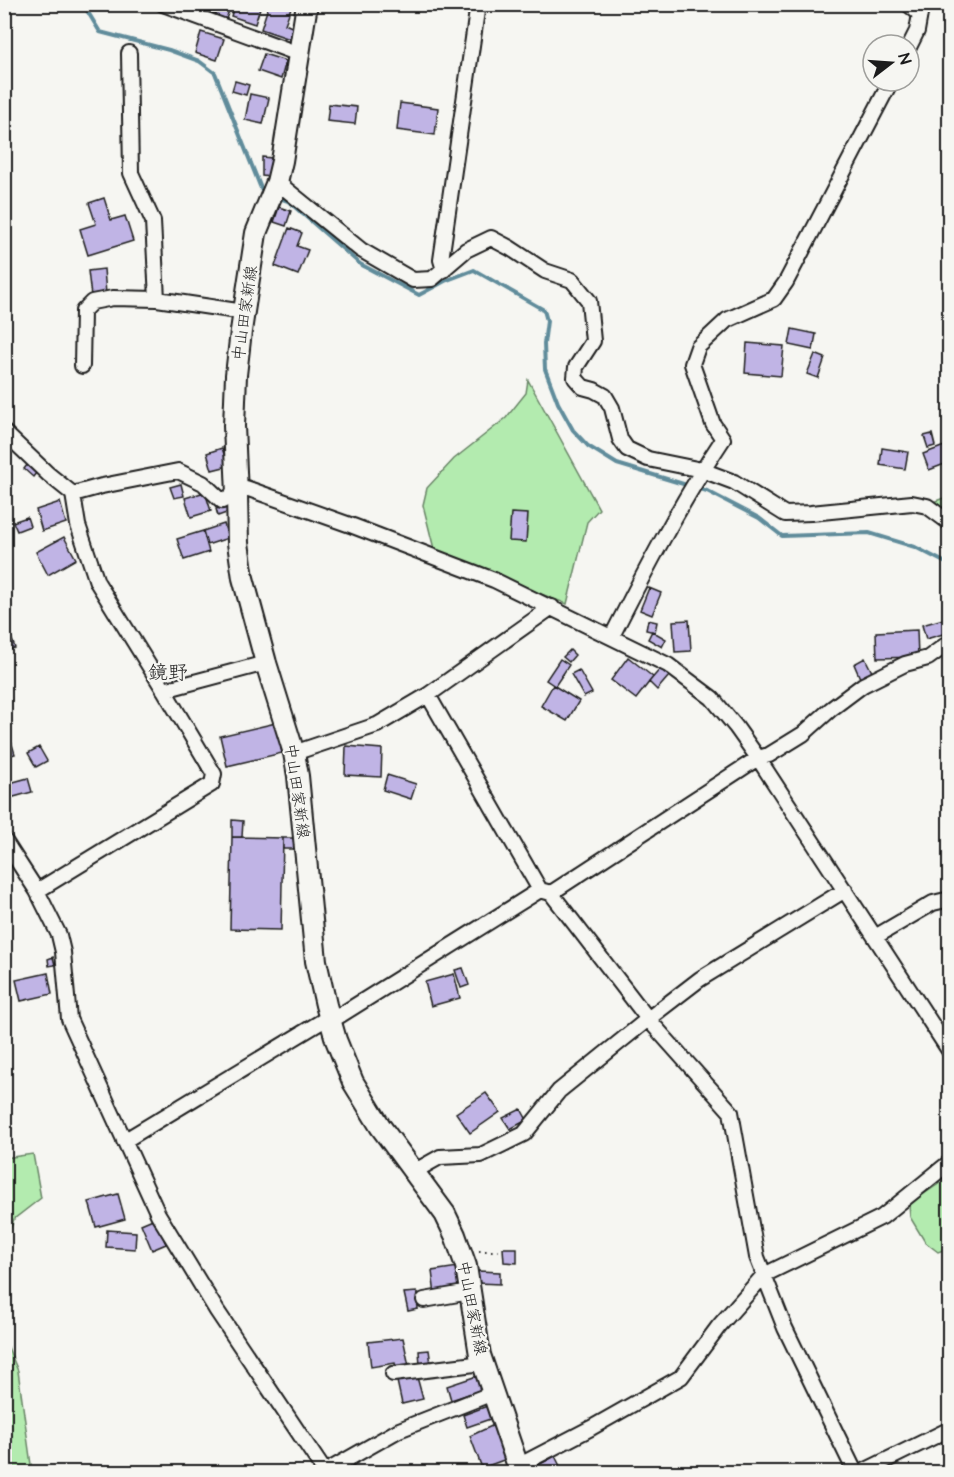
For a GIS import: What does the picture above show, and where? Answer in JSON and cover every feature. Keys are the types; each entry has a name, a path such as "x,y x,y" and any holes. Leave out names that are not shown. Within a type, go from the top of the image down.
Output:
{"main road":[{"name":"中山田家新線","path":"307,4 278,182 256,233 236,375 234,426 238,543 243,578 294,753 316,961 336,1040 353,1082 380,1126 445,1214 455,1235 466,1266 480,1355 520,1469"}],"street":[{"path":"163,4 299,54"},
{"path":"444,270 441,260 478,6 460,4"},
{"path":"908,4 920,14 917,33"},
{"path":"129,53 131,173 153,221 158,299"},
{"path":"612,636 655,550 723,439 713,424 692,364 698,347 727,320 774,299 786,282 885,93"},
{"path":"278,182 361,250 413,280 432,279 466,250 491,238 545,271 572,280 589,301 593,340 576,367 575,378 583,387 605,396 612,408 620,439 627,449 648,459 702,470 734,482 784,514 912,503 927,506 950,523"},
{"path":"82,366 83,311 92,302 113,298 158,299 244,312"},
{"path":"4,432 48,474 73,494 78,525 97,582 214,774 212,784 37,891"},
{"path":"73,494 178,471 203,483 222,501 246,488 494,579 668,665 712,698 736,727 950,1052"},
{"path":"294,753 377,726 428,695 552,607"},
{"path":"124,1141 329,1017 339,1016 546,892 758,758 769,755 803,734 863,685 905,664 928,658 950,642"},
{"path":"164,690 266,663"},
{"path":"428,695 546,892 648,1019 731,1112 757,1257 785,1328 855,1473"},
{"path":"4,840 37,891 59,935 63,952 69,1019 158,1214 217,1311 325,1472 399,1430 493,1393"},
{"path":"415,1171 440,1157 481,1155 524,1134 559,1091 700,979 845,890"},
{"path":"875,937 933,903 950,899"},
{"path":"520,1469 681,1377 719,1326 764,1275 882,1217 950,1162"},
{"path":"424,1300 470,1292"},
{"path":"393,1374 483,1363"},
{"path":"862,1473 950,1430"}],"path":[{"path":"461,1251 500,1251"}],"green space":[{"path":"528,380 599,509 587,522 567,604 435,553 423,505 427,488 454,459 506,418 526,393"},
{"path":"950,496 949,514 933,502"},
{"path":"33,1154 41,1198 14,1219 5,1244 5,1158"},
{"path":"949,1177 949,1248 938,1252 925,1242 910,1217 909,1204"},
{"path":"4,1338 18,1371 32,1472 5,1472"}],"building":[{"path":"219,4 231,5 226,19 215,16"},
{"path":"235,4 250,4 260,8 255,24 231,16"},
{"path":"269,4 292,5 285,24 294,28 290,39 261,29"},
{"path":"201,32 224,39 217,60 195,53"},
{"path":"264,54 286,61 281,79 258,71"},
{"path":"235,81 249,85 246,95 232,91"},
{"path":"250,94 269,98 263,124 245,120"},
{"path":"400,103 438,108 435,135 397,130"},
{"path":"329,104 357,107 355,124 327,121"},
{"path":"262,157 272,158 270,177 262,176"},
{"path":"104,198 111,220 125,216 133,241 88,255 80,229 96,224 89,203"},
{"path":"279,207 291,211 286,226 274,222"},
{"path":"289,228 302,233 297,246 308,250 298,275 275,266"},
{"path":"104,269 106,294 91,296 88,271"},
{"path":"792,329 816,334 813,350 789,345"},
{"path":"747,343 784,346 781,376 745,373"},
{"path":"815,354 825,358 818,378 807,374"},
{"path":"932,434 935,446 928,448 924,436"},
{"path":"947,445 950,462 929,470 923,454"},
{"path":"222,448 228,466 212,470 207,453"},
{"path":"882,448 908,452 905,469 880,465"},
{"path":"27,465 36,473 33,477 24,469"},
{"path":"181,484 184,496 174,498 170,487"},
{"path":"205,492 211,511 191,517 185,498"},
{"path":"60,502 66,523 42,531 36,510"},
{"path":"227,506 229,512 218,516 216,509"},
{"path":"511,513 528,514 526,542 509,541"},
{"path":"27,517 30,526 17,531 13,522"},
{"path":"224,524 228,538 207,545 203,531"},
{"path":"203,531 209,552 184,560 177,539"},
{"path":"64,537 76,559 48,575 36,552"},
{"path":"649,588 661,593 652,615 640,610"},
{"path":"4,615 12,618 9,628 4,626"},
{"path":"947,618 950,632 926,639 922,625"},
{"path":"648,620 657,622 655,632 646,630"},
{"path":"689,620 691,651 675,652 673,621"},
{"path":"917,630 918,657 877,658 876,632"},
{"path":"652,631 666,639 662,647 648,639"},
{"path":"11,637 15,648 4,651 4,639"},
{"path":"570,650 575,655 569,662 563,657"},
{"path":"628,657 653,677 636,699 611,680"},
{"path":"865,658 872,672 860,678 854,664"},
{"path":"560,659 569,665 555,686 546,680"},
{"path":"661,668 669,676 657,690 649,682"},
{"path":"579,670 592,693 584,697 571,674"},
{"path":"553,685 579,701 567,721 541,706"},
{"path":"276,723 282,753 227,766 220,736"},
{"path":"10,738 15,754 4,757 4,739"},
{"path":"346,746 382,749 381,777 345,775"},
{"path":"39,747 47,761 36,767 28,753"},
{"path":"387,775 416,784 411,799 383,790"},
{"path":"28,778 32,792 10,798 6,784"},
{"path":"232,820 243,821 242,837 232,837"},
{"path":"232,837 283,838 281,930 230,929"},
{"path":"283,838 297,838 296,849 283,849"},
{"path":"53,957 55,965 49,966 48,959"},
{"path":"463,968 469,985 461,988 455,970"},
{"path":"48,973 52,994 21,1001 16,980"},
{"path":"454,974 460,998 431,1006 425,982"},
{"path":"4,981 10,999 4,1001"},
{"path":"4,1032 6,1032 10,1045 4,1047"},
{"path":"486,1093 500,1112 470,1133 456,1113"},
{"path":"521,1109 527,1120 510,1129 503,1118"},
{"path":"118,1194 125,1219 96,1227 89,1202"},
{"path":"155,1218 166,1244 152,1250 141,1224"},
{"path":"107,1230 136,1232 135,1249 106,1247"},
{"path":"503,1248 517,1248 517,1263 504,1262"},
{"path":"458,1267 461,1290 435,1295 432,1271"},
{"path":"478,1271 500,1272 500,1284 478,1283"},
{"path":"417,1292 418,1309 408,1311 404,1293"},
{"path":"403,1338 409,1366 396,1368 395,1363 371,1367 368,1342"},
{"path":"429,1350 431,1364 420,1365 419,1351"},
{"path":"477,1376 481,1390 451,1400 447,1386"},
{"path":"417,1377 423,1399 402,1404 397,1381"},
{"path":"490,1405 493,1418 467,1427 463,1415"},
{"path":"496,1424 509,1458 482,1468 470,1436"},
{"path":"555,1456 563,1472 537,1472 535,1467"}],"waterway":[{"path":"83,4 100,32 169,50 199,61 215,73 262,191 268,193"},
{"path":"277,197 288,201 360,264 419,295 445,281 474,270 544,310 547,321 544,344 545,369 558,403 573,430 588,446 617,464 690,486"},
{"path":"697,488 759,518 782,536 869,533 915,547 950,565"}],"district":[{"name":"鏡野","path":"168,673"}]}
